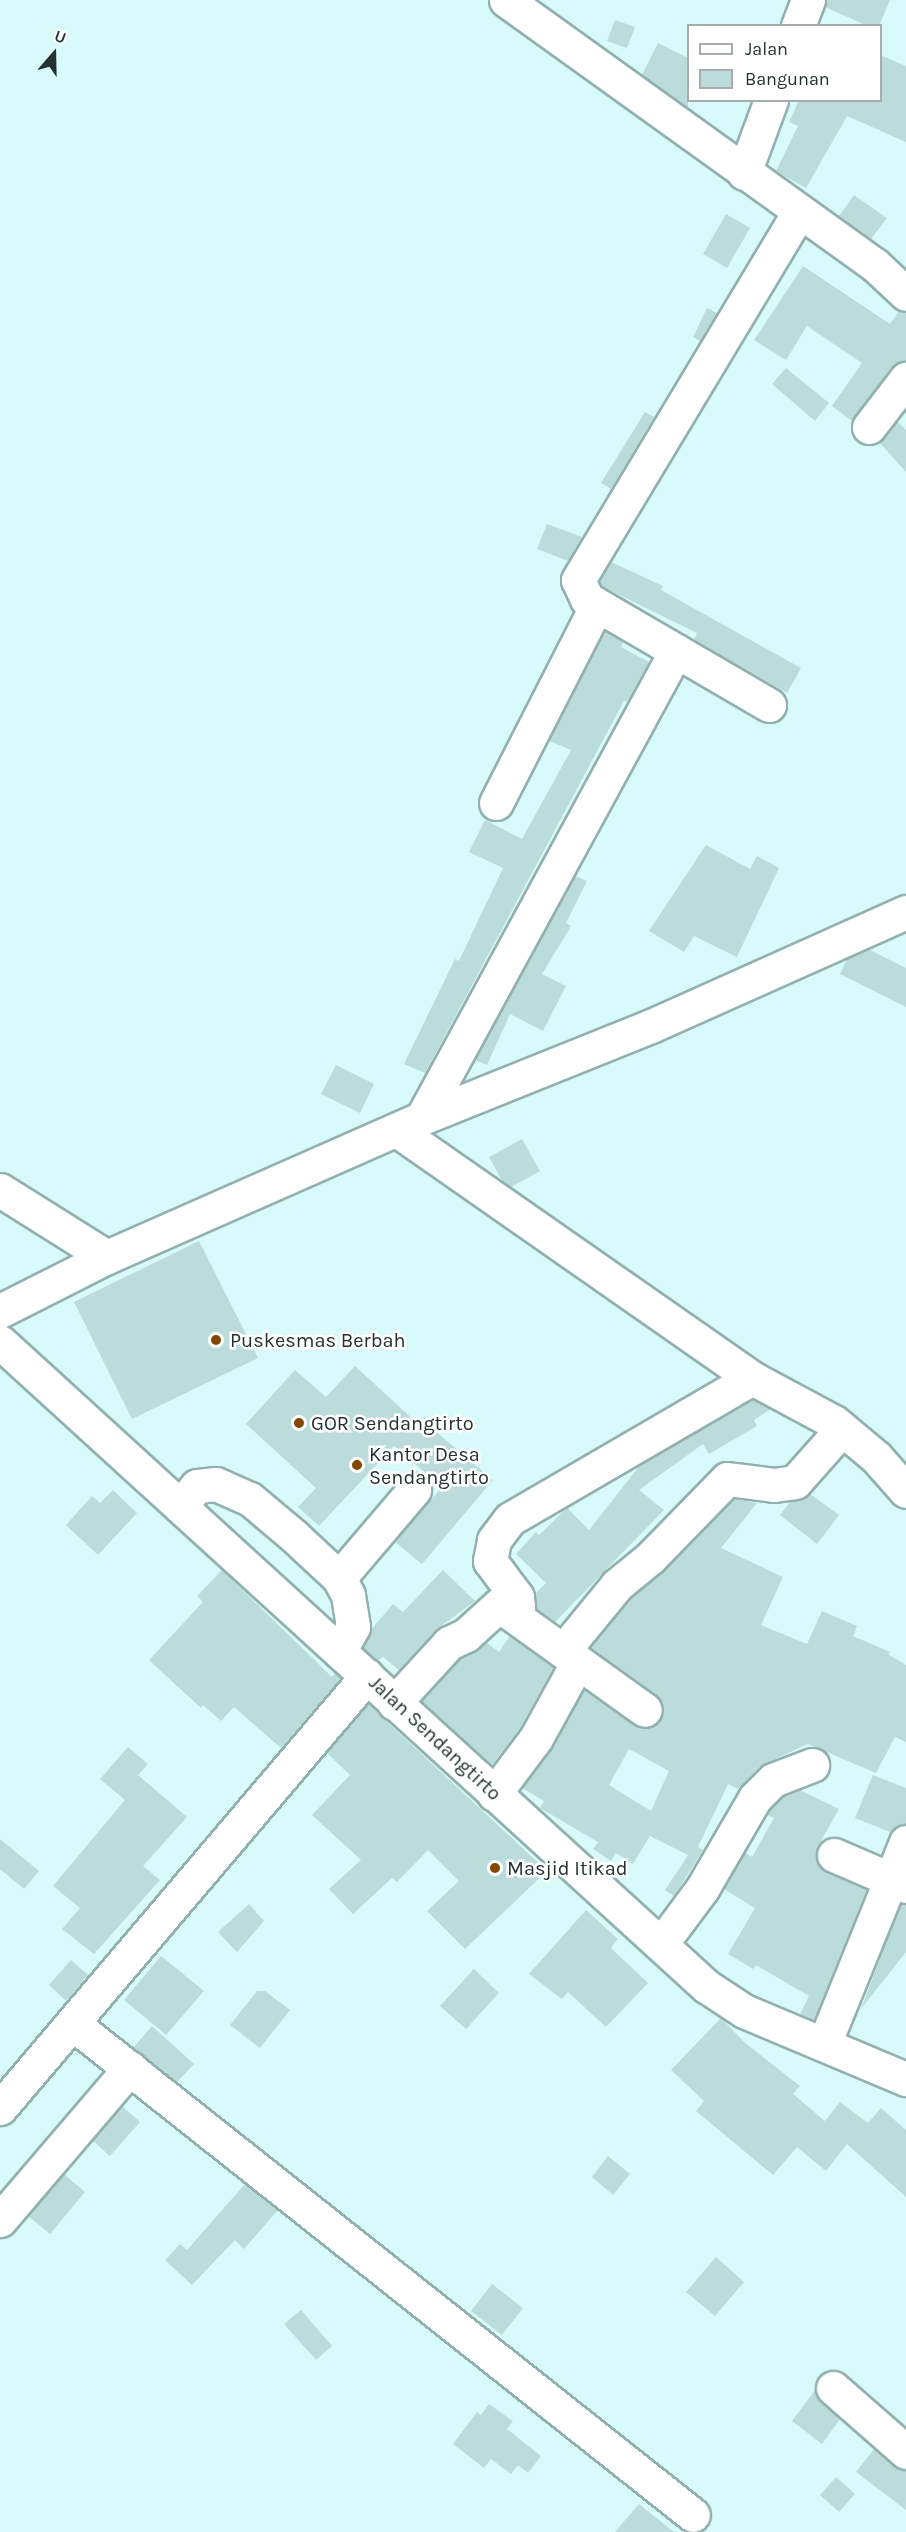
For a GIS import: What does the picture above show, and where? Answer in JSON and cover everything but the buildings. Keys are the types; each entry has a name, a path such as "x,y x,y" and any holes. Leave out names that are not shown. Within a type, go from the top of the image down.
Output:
{"street":[{"path":"506,0 875,265 906,294"},
{"path":"799,24 808,0"},
{"path":"744,173 770,102"},
{"path":"769,705 597,605 581,590 578,580 583,566 799,212"},
{"path":"869,427 906,379"},
{"path":"496,803 597,605"},
{"path":"410,1125 676,651"},
{"path":"0,1311 107,1257 410,1125 651,1026 906,912"},
{"path":"410,1125 752,1378 842,1429 876,1457 906,1491"},
{"path":"0,1190 107,1257"},
{"name":"Jalan Sendangtirto","path":"0,1342 706,1986 744,2011 906,2079"},
{"path":"513,1613 518,1607 517,1597 490,1561 494,1540 510,1519 752,1378"},
{"path":"494,1794 536,1738 571,1656 616,1585 650,1558 727,1479 774,1485 795,1482 842,1429"},
{"path":"180,1506 197,1486 216,1484 250,1499 339,1578 348,1595 353,1627 339,1651"},
{"path":"339,1578 414,1490"},
{"path":"394,1703 449,1643 466,1635 494,1607 499,1605 645,1710"},
{"path":"0,2108 367,1676"},
{"path":"661,1944 702,1889 755,1798 773,1780 812,1766"},
{"path":"824,2044 898,1883 906,1842"},
{"path":"834,1856 898,1883"},
{"path":"72,2023 693,2515"},
{"path":"0,2220 130,2068"},
{"path":"833,2388 906,2452"}],"place":[{"name":"Puskesmas Berbah","path":"216,1340"},
{"name":"GOR Sendangtirto","path":"299,1423"},
{"name":"Kantor Desa Sendangtirto","path":"357,1465"},
{"name":"Masjid Itikad","path":"495,1868"}]}
